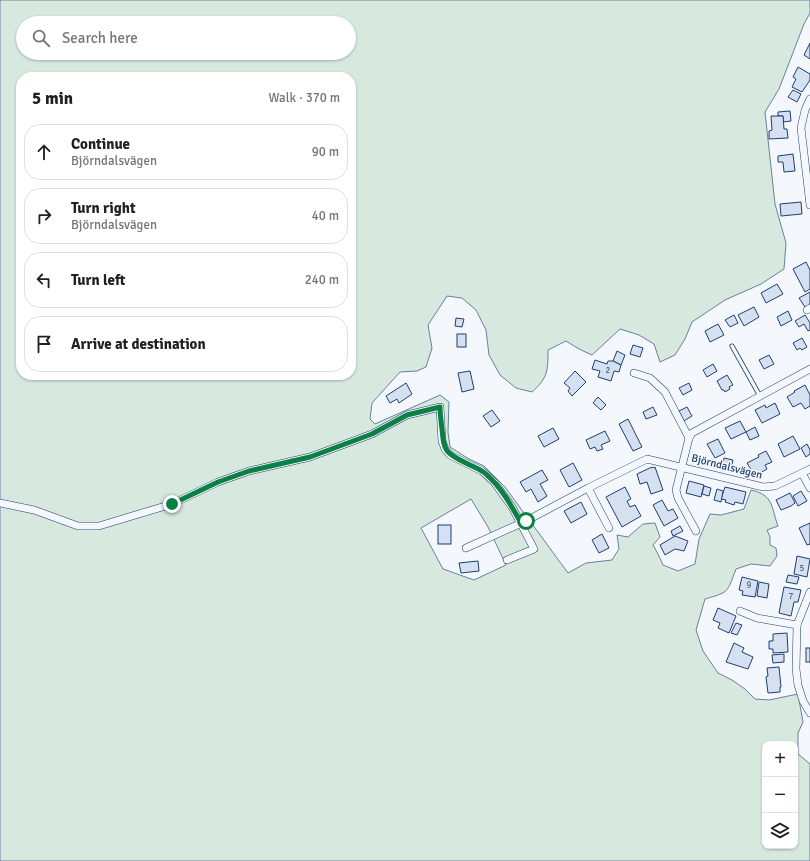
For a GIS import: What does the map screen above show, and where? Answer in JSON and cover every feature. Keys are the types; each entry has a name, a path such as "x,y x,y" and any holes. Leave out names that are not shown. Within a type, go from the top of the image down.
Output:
{"street":[{"path":"810,99 803,114 801,128 810,205"},
{"path":"683,466 689,438 692,433 810,368"},
{"path":"634,373 650,378 665,392 689,438"},
{"path":"0,503 34,510 78,526 99,526 172,504 218,482 249,471 310,457 372,434 407,415 440,407 442,441 445,449 450,455 482,470 488,475 512,507 534,549 507,560"},
{"name":"Björndalsvägen","path":"466,548 521,523 647,459 683,466 763,487 775,486 810,469"},
{"name":"Björndalsvägen","path":"683,466 676,490 678,498 696,531"},
{"path":"802,473 810,488"},
{"path":"588,488 609,528"},
{"path":"810,592 797,625 796,669 798,685 803,701 810,713"},
{"path":"740,611 757,618 797,625"}],"lane":[{"path":"732,346 760,396"}],"shaded area":[{"path":"0,0 810,0 810,13 804,24 779,89 765,112 775,204 786,243 784,269 761,284 725,300 692,322 685,339 675,355 660,362 654,344 639,335 620,329 592,355 566,341 548,350 546,373 544,378 532,392 516,388 500,375 489,355 486,330 476,310 462,298 447,296 428,325 432,348 426,367 417,371 400,372 372,403 370,419 375,424 440,395 449,402 448,432 450,447 469,459 484,466 505,487 568,573 586,563 612,560 619,549 617,535 628,537 643,524 655,523 660,537 653,545 663,565 678,571 695,564 699,539 710,514 721,515 744,509 751,490 764,495 770,503 778,526 767,530 770,537 770,545 776,548 777,556 770,566 751,564 736,569 729,587 723,593 705,599 696,630 703,651 718,673 745,689 755,699 769,700 798,694 803,722 798,733 798,741 762,741 762,849 798,849 798,754 810,764 810,861 0,861","holes":["471,499 488,527 506,565 474,580 443,569 421,528"]}],"building":[{"path":"810,43 810,59 804,55"},
{"path":"798,67 810,74 810,80 802,92 792,87 796,79 793,77"},
{"path":"793,90 801,94 797,102 788,97"},
{"path":"790,111 791,121 783,122 783,116 778,116 778,112"},
{"path":"771,116 783,116 784,129 787,129 788,138 769,139 769,131 772,130"},
{"path":"793,154 795,171 784,172 783,162 778,162 778,156"},
{"path":"801,202 802,214 781,216 780,204"},
{"path":"806,262 810,270 810,289 805,292 793,269"},
{"path":"777,284 783,294 766,303 761,293"},
{"path":"810,292 810,304 805,307 799,298"},
{"path":"754,307 759,317 744,326 738,315"},
{"path":"788,311 792,320 781,326 777,317"},
{"path":"734,315 738,323 730,327 725,320"},
{"path":"805,315 810,323 810,330 808,331 804,324 799,327 795,321"},
{"path":"456,318 464,319 462,327 455,326"},
{"path":"718,324 724,335 710,342 705,331"},
{"path":"457,334 466,334 466,347 457,347"},
{"path":"802,338 807,347 802,350 800,348 797,350 793,343"},
{"path":"633,345 643,348 640,357 630,354"},
{"path":"617,351 625,355 621,365 613,361"},
{"path":"769,355 774,364 764,369 759,360"},
{"path":"595,360 607,364 608,361 613,361 621,365 619,372 614,371 611,381 598,377 600,371 592,369"},
{"path":"713,364 717,371 707,377 703,370"},
{"path":"470,371 474,389 462,392 458,373"},
{"path":"575,371 586,382 572,396 568,391 570,388 564,383"},
{"path":"727,375 733,385 725,392 722,390 717,381"},
{"path":"406,383 412,394 399,403 397,399 390,403 386,396"},
{"path":"689,383 692,390 683,395 679,388"},
{"path":"805,385 810,395 810,406 805,409 801,403 793,407 787,397"},
{"path":"598,397 606,405 601,410 593,403"},
{"path":"775,403 780,414 762,423 755,410 765,405 766,408"},
{"path":"653,407 657,415 646,419 643,412"},
{"path":"687,407 692,416 684,421 679,411"},
{"path":"492,410 500,421 491,427 483,416"},
{"path":"628,419 642,447 633,451 619,424"},
{"path":"740,421 746,432 731,439 725,428"},
{"path":"755,427 759,436 750,440 746,432"},
{"path":"553,428 559,439 544,447 538,436"},
{"path":"605,431 610,441 601,445 603,449 597,451 595,447 590,449 586,440"},
{"path":"793,436 800,449 784,457 778,444"},
{"path":"718,439 725,453 715,458 707,444"},
{"path":"807,444 810,454 806,457 801,448"},
{"path":"766,451 772,462 765,465 767,469 755,476 747,463 759,457 758,455"},
{"path":"724,458 733,460 731,468 722,466"},
{"path":"573,463 582,480 569,487 560,470"},
{"path":"655,467 663,490 651,494 647,482 640,484 637,474"},
{"path":"542,470 548,480 540,484 547,496 538,502 531,489 526,492 520,482"},
{"path":"689,481 704,485 701,497 686,493"},
{"path":"704,486 711,488 709,496 702,494"},
{"path":"625,487 631,499 627,501 630,507 635,505 641,516 622,527 606,497"},
{"path":"725,487 746,492 743,504 735,502 734,505 721,499"},
{"path":"717,489 723,491 721,502 714,500"},
{"path":"801,491 807,501 798,506 793,496"},
{"path":"790,493 795,503 781,510 776,500"},
{"path":"662,500 668,511 673,509 678,518 664,526 653,505"},
{"path":"581,502 587,514 571,523 564,511"},
{"path":"810,523 810,544 807,545 799,528"},
{"path":"438,525 451,525 451,544 438,544"},
{"path":"680,526 683,531 673,536 671,531"},
{"path":"602,534 609,548 599,553 592,540"},
{"path":"675,536 688,541 684,551 675,549 665,555 660,545"},
{"path":"797,556 810,559 807,577 794,574"},
{"path":"478,561 479,571 461,573 459,563"},
{"path":"788,575 799,577 797,584 786,582"},
{"path":"742,577 758,581 755,597 742,595 743,591 739,590"},
{"path":"759,582 769,584 767,598 757,596"},
{"path":"784,587 801,590 798,602 794,602 791,616 779,613"},
{"path":"718,608 736,616 729,633 718,628 720,623 713,620"},
{"path":"736,623 742,625 737,635 731,633"},
{"path":"787,633 788,652 773,653 773,649 769,649 769,641 773,641 773,634"},
{"path":"734,643 744,648 742,652 753,657 748,669 726,662"},
{"path":"806,648 810,648 810,662 806,662"},
{"path":"784,654 784,662 773,663 772,655"},
{"path":"779,667 780,692 768,693 766,677 768,676 767,668"}],"route":[{"path":"172,504 218,482 249,471 310,457 372,434 407,415 440,407 442,441 445,449 450,455 482,470 488,475 512,507 521,523 526,521"}]}
